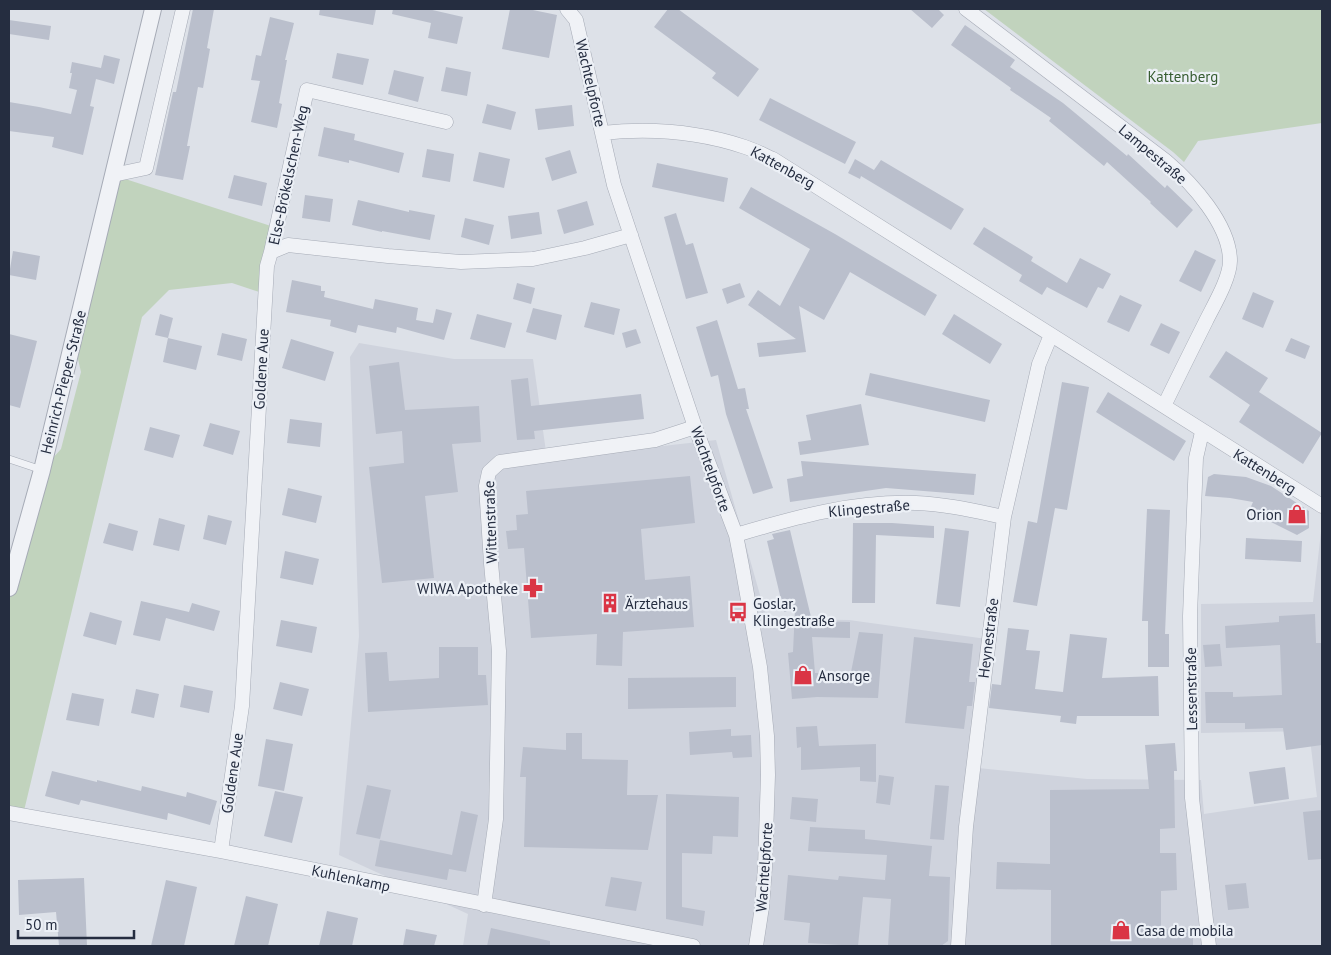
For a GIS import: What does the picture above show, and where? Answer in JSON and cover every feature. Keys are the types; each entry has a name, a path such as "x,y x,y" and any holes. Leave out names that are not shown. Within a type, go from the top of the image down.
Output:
{"street":[{"name":"Heinrich-Pieper-Straße","path":"9,588 42,470 153,9"},
{"path":"113,175 146,168 184,9"},
{"name":"Wachtelpforte","path":"567,9 576,20 614,185 696,427 736,535 760,667 767,736 768,775 765,868 756,946"},
{"name":"Lampestraße","path":"966,9 1179,172 1216,217 1227,238 1230,262 1222,290 1164,406"},
{"name":"Else-Brökelschen-Weg","path":"271,252 307,90 446,122"},
{"name":"Kattenberg","path":"602,133 628,130 717,140 746,147 773,159 1164,406 1202,432 1322,506"},
{"path":"271,252 288,245 460,262 534,260 631,235"},
{"name":"Goldene Aue","path":"221,852 242,706 266,266 271,252"},
{"name":"Heynestraße","path":"958,946 966,827 1004,517 1039,364 1050,335"},
{"name":"Wittenstraße","path":"484,905 496,819 500,651 491,563 487,495 489,472 500,462 655,440 696,427"},
{"name":"Lessenstraße","path":"1202,432 1196,458 1190,616 1192,798 1208,946"},
{"name":"Klingestraße","path":"736,535 803,515 856,506 917,503 968,509 1004,517"},
{"name":"Kuhlenkamp","path":"9,813 221,852 693,946"}],"lane":[{"path":"9,458 42,470"}],"shaded area":[{"path":"359,343 454,359 533,359 547,459 716,440 768,623 793,619 849,620 994,640 978,768 1087,779 1201,780 1204,814 1317,797 1309,731 1201,733 1201,604 1313,602 1322,523 1322,946 463,946 468,914 339,855 359,636 350,357"}],"green space":[{"name":"Kattenberg","path":"984,9 1322,9 1322,123 1198,141 1184,162"},
{"path":"113,175 277,228 265,294 232,283 169,290 142,317 23,815 9,813 9,588 42,470 61,449 81,372 74,342"}],"building":[{"path":"193,9 214,9 207,48 210,49 203,88 198,87 183,180 155,175 173,92 176,92"},
{"path":"320,9 376,9 373,25 319,15"},
{"path":"393,9 428,9 463,17 457,44 428,38 431,23 392,14"},
{"path":"510,9 528,9 557,15 549,58 502,49"},
{"path":"668,9 678,9 759,69 738,97 712,78 716,73 654,27"},
{"path":"910,9 938,9 944,15 932,28"},
{"path":"270,17 294,23 285,60 287,60 279,103 282,104 277,128 251,122 260,81 251,80 256,55 261,56"},
{"path":"9,20 51,26 49,40 9,34"},
{"path":"965,25 1015,60 1010,67 1063,103 1127,156 1128,154 1165,188 1167,185 1193,210 1177,228 1107,162 1104,166 1049,121 1051,118 1010,90 1011,88 951,45"},
{"path":"337,53 369,59 363,85 332,78"},
{"path":"104,55 120,59 114,84 96,79 90,106 94,107 83,155 52,147 54,137 9,131 9,102 71,114 77,90 69,88 72,62 101,68"},
{"path":"446,67 471,72 467,96 441,91"},
{"path":"394,70 424,77 418,102 388,94"},
{"path":"770,98 856,142 845,164 759,120"},
{"path":"487,104 516,112 511,130 482,123"},
{"path":"572,105 574,126 538,130 535,109"},
{"path":"324,127 355,134 354,140 404,153 399,173 349,160 349,163 318,156"},
{"path":"427,149 454,154 450,182 422,177"},
{"path":"570,150 577,173 552,181 545,158"},
{"path":"479,152 510,159 504,188 473,181"},
{"path":"855,159 874,170 881,160 964,209 951,230 861,176 860,179 848,173"},
{"path":"657,163 728,178 724,202 652,187"},
{"path":"234,175 267,183 262,206 228,198"},
{"path":"751,187 835,234 937,295 925,316 850,272 824,320 799,306 806,352 759,357 757,343 796,339 748,305 758,290 780,306 810,249 739,208"},
{"path":"305,195 333,199 330,222 302,218"},
{"path":"358,200 409,212 409,210 435,215 430,240 352,225"},
{"path":"587,201 594,225 564,234 557,210"},
{"path":"539,212 542,234 511,239 508,216"},
{"path":"676,213 686,245 693,243 708,293 686,299 664,217"},
{"path":"465,218 494,225 489,245 461,237"},
{"path":"984,227 1033,257 1031,261 1067,283 1080,258 1111,274 1103,289 1098,287 1087,308 1047,287 1042,295 1019,281 1022,275 973,244"},
{"path":"1195,250 1216,260 1201,292 1179,281"},
{"path":"13,251 40,256 36,280 9,275"},
{"path":"292,280 321,286 321,291 325,291 324,297 373,309 375,299 418,308 416,320 433,323 436,309 452,313 444,340 397,327 396,333 358,325 356,333 330,326 331,320 286,312"},
{"path":"517,283 535,288 531,304 513,299"},
{"path":"740,283 745,297 727,304 722,289"},
{"path":"1253,292 1274,301 1263,328 1242,319"},
{"path":"1120,295 1142,305 1129,332 1107,322"},
{"path":"591,302 620,309 614,335 584,327"},
{"path":"533,308 562,315 556,340 526,332"},
{"path":"160,314 173,318 168,338 155,335"},
{"path":"477,314 512,323 505,348 470,339"},
{"path":"954,314 1002,344 990,364 942,334"},
{"path":"717,320 738,389 745,388 749,409 746,409 773,488 753,494 726,414 718,375 711,377 696,327"},
{"path":"1161,323 1180,332 1169,354 1150,345"},
{"path":"636,329 641,343 626,348 622,333"},
{"path":"222,333 247,339 242,361 217,355"},
{"path":"9,334 37,341 20,408 9,405"},
{"path":"168,338 202,346 196,370 163,362"},
{"path":"1291,338 1310,346 1305,359 1285,351"},
{"path":"291,339 334,352 325,381 282,368"},
{"path":"1226,351 1268,378 1259,392 1322,433 1303,464 1239,422 1250,405 1209,377"},
{"path":"399,362 405,410 479,406 481,442 452,444 458,492 425,496 434,578 382,583 369,467 404,463 402,431 376,434 369,366"},
{"path":"870,373 990,400 985,422 865,395"},
{"path":"528,378 531,406 641,394 644,419 534,431 535,439 517,440 511,380"},
{"path":"1062,382 1089,387 1067,510 1055,508 1037,606 1013,602 1028,521 1037,523"},
{"path":"1108,392 1186,441 1174,461 1096,412"},
{"path":"861,404 869,445 800,455 798,442 811,440 806,415"},
{"path":"290,419 322,423 320,447 287,443"},
{"path":"210,423 240,431 233,455 203,446"},
{"path":"150,427 180,435 173,458 144,450"},
{"path":"801,461 976,474 974,495 886,488 790,502 787,479 803,476"},
{"path":"1214,474 1246,477 1271,486 1309,511 1309,528 1297,535 1249,511 1253,502 1205,496 1208,477"},
{"path":"690,476 695,523 641,529 645,580 690,576 694,627 623,632 622,666 596,665 597,634 531,638 524,548 508,549 506,531 517,530 516,515 528,514 526,491"},
{"path":"288,488 322,496 316,523 282,515"},
{"path":"1147,509 1170,510 1165,634 1169,634 1169,667 1148,667 1148,621 1142,621"},
{"path":"208,515 232,521 226,545 203,539"},
{"path":"159,518 185,525 179,551 153,545"},
{"path":"109,523 138,531 133,551 103,543"},
{"path":"853,523 934,526 934,538 876,535 875,603 852,603"},
{"path":"945,528 969,531 960,607 936,604"},
{"path":"790,530 812,621 850,622 850,638 812,637 815,673 851,672 859,632 883,634 878,698 817,697 792,699 788,653 793,652 795,609 784,612 767,541 774,539 772,534"},
{"path":"1246,538 1302,541 1301,562 1245,559"},
{"path":"285,551 319,559 313,585 280,578"},
{"path":"141,601 189,612 192,603 220,611 214,631 166,618 160,641 133,635"},
{"path":"90,612 122,621 116,645 83,636"},
{"path":"1315,614 1316,643 1322,643 1322,745 1286,750 1283,728 1245,729 1245,723 1206,723 1205,692 1233,692 1233,697 1282,695 1280,645 1226,648 1225,626 1279,622 1279,616"},
{"path":"281,620 317,627 312,653 276,646"},
{"path":"1008,628 1029,630 1026,650 1040,651 1035,689 1063,692 1070,634 1107,638 1102,678 1158,676 1159,716 1077,716 1076,724 1060,722 1061,716 989,708 992,684 1001,685"},
{"path":"914,637 973,644 969,682 975,682 972,706 967,706 964,729 905,723"},
{"path":"1220,644 1222,666 1205,667 1203,645"},
{"path":"439,647 478,647 478,675 486,675 488,705 368,712 365,653 387,652 389,681 439,678"},
{"path":"736,677 736,707 628,709 628,678"},
{"path":"280,682 309,689 302,716 273,709"},
{"path":"184,685 213,691 209,713 180,707"},
{"path":"136,689 159,694 154,718 131,713"},
{"path":"72,693 104,699 99,726 66,720"},
{"path":"817,726 819,746 876,744 876,782 860,781 860,767 801,770 801,747 797,748 796,727"},
{"path":"731,729 731,736 751,735 752,757 733,758 732,752 690,755 689,732"},
{"path":"566,733 582,733 582,759 628,760 627,795 658,795 648,850 524,847 526,777 520,777 523,747 566,750"},
{"path":"266,739 293,744 284,791 258,786"},
{"path":"1175,743 1177,771 1174,771 1175,828 1160,829 1160,853 1176,853 1177,890 1161,891 1161,929 1193,929 1193,946 1051,946 1051,890 996,889 997,862 1050,864 1050,790 1149,789 1145,745"},
{"path":"1285,767 1289,799 1254,804 1249,772"},
{"path":"52,771 141,791 142,786 186,797 187,792 217,801 210,825 168,813 167,820 81,800 79,805 45,796"},
{"path":"879,775 894,777 890,805 876,803"},
{"path":"367,785 391,790 380,839 356,834"},
{"path":"935,785 949,786 944,840 930,839"},
{"path":"275,791 303,797 292,843 264,836"},
{"path":"666,794 739,797 738,837 713,836 712,854 682,853 682,907 705,911 703,926 666,919"},
{"path":"792,797 818,799 816,822 790,819"},
{"path":"1322,810 1322,859 1308,860 1303,812"},
{"path":"461,811 478,815 466,872 449,869 447,880 375,866 380,840 452,855"},
{"path":"810,827 865,830 865,839 932,846 929,876 950,877 948,941 941,946 888,946 891,899 863,897 858,946 808,943 810,923 784,920 788,875 838,880 839,876 885,880 887,855 808,851"},
{"path":"611,877 642,882 636,911 605,906"},
{"path":"84,878 87,946 59,946 56,912 19,915 18,880"},
{"path":"166,880 197,887 184,946 151,946"},
{"path":"1246,883 1249,908 1228,910 1225,885"},
{"path":"246,896 278,904 268,946 234,946"},
{"path":"327,911 358,918 352,946 319,946"},
{"path":"491,928 550,941 550,946 487,946"},
{"path":"406,929 437,935 434,946 403,946"}],"place":[{"name":"Orion","path":"1297,514"},
{"name":"WIWA Apotheke","path":"533,588"},
{"name":"Ärztehaus","path":"610,603"},
{"name":"Goslar, Klingestraße","path":"738,612"},
{"name":"Ansorge","path":"803,675"},
{"name":"Casa de mobila","path":"1121,930"}]}
